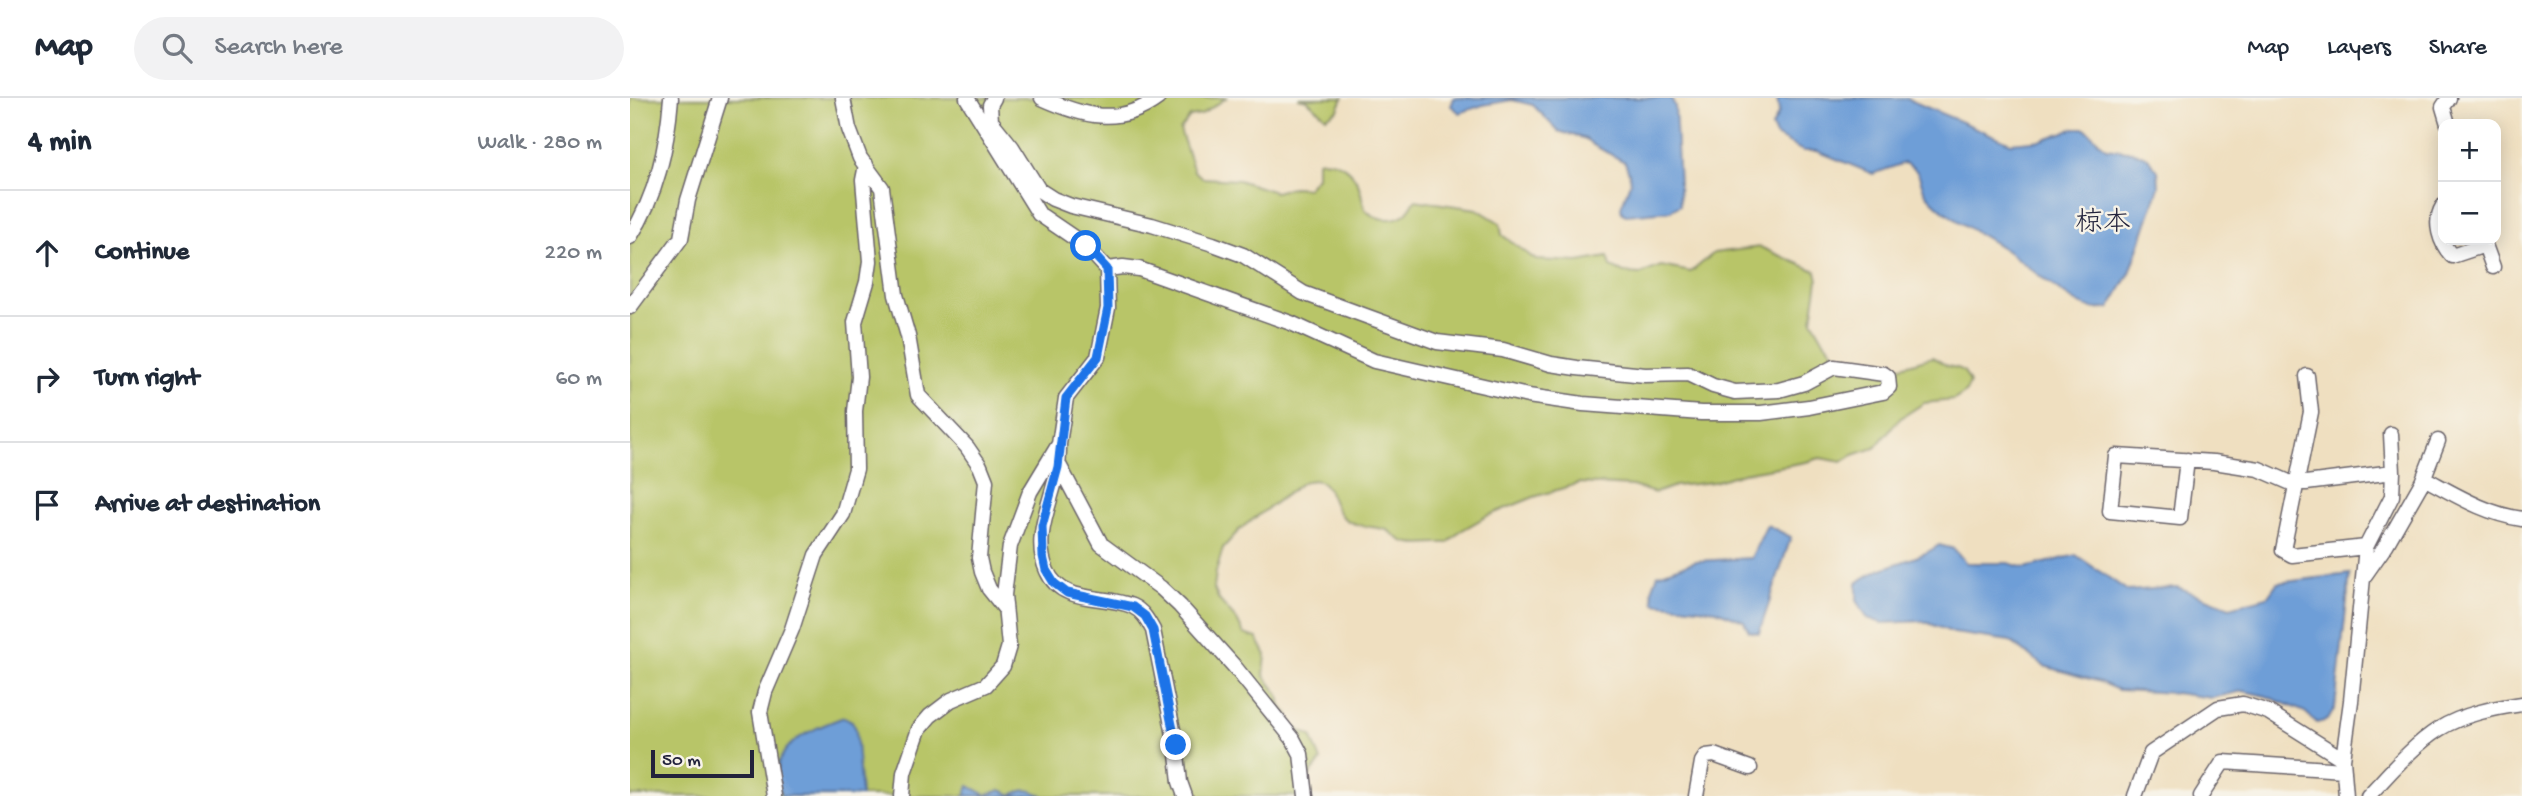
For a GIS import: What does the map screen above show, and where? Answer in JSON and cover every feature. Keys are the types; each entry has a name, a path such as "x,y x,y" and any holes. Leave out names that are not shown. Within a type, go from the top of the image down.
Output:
{"street":[{"path":"630,237 648,208 662,165 671,98"},
{"path":"630,307 681,238 688,200 720,98"},
{"path":"843,98 849,129 860,158 882,188 896,295 908,336 918,395 967,447 986,481 979,558 989,589 1005,608"},
{"path":"967,98 1039,190 1053,199 1071,206 1152,225 1243,255 1303,293 1437,342 1503,350 1551,364 1577,368 1645,375 1688,374 1713,386 1735,392 1779,390 1804,383 1834,367 1884,374 1888,377 1889,387 1882,392 1809,407 1761,413 1701,413 1583,404 1542,398 1374,361 1292,323 1139,269 1107,269"},
{"path":"994,98 990,105 991,121 1039,214 1086,246 1107,269 1108,308 1098,357 1066,398 1058,463 1042,526 1041,541 1046,570 1054,583 1067,593 1133,607 1145,616 1153,630 1176,745 1180,782 1185,796"},
{"path":"1042,98 1074,112 1104,116 1140,110 1158,98"},
{"path":"2447,119 2443,107 2449,98"},
{"path":"774,796 760,712 765,692 792,629 816,555 843,514 856,469 855,411 859,377 855,323 870,261 863,180 866,166"},
{"path":"2443,245 2452,256 2485,245 2493,267"},
{"path":"2307,376 2311,412 2283,550 2292,555 2366,547"},
{"path":"2346,796 2343,764 2366,547 2392,496 2391,433"},
{"path":"2364,576 2386,545 2424,478 2438,441"},
{"path":"902,796 904,773 919,729 930,716 951,700 986,685 1003,667 1009,646 1004,595 1010,546 1030,492 1059,444"},
{"path":"2188,460 2180,518 2110,511 2116,456 2214,462 2259,469 2291,483 2393,472"},
{"path":"1058,463 1101,544 1161,588 1180,607 1234,666 1293,739 1301,754 1306,796"},
{"path":"2424,478 2471,504 2505,517 2522,519"},
{"path":"2135,796 2151,753 2218,708 2243,704 2268,712 2343,764"},
{"path":"2368,796 2399,762 2439,729 2472,714 2522,704"},
{"path":"1696,796 1702,762 1706,756 1714,755 1751,768"},
{"path":"2201,796 2223,762 2343,764"}],"green space":[{"path":"630,98 1226,98 1201,115 1190,117 1180,130 1194,171 1203,178 1238,180 1275,192 1293,187 1307,188 1317,177 1317,161 1332,161 1351,173 1359,185 1365,209 1379,218 1401,216 1415,200 1477,209 1500,223 1502,235 1536,260 1578,262 1608,257 1611,267 1624,273 1641,274 1661,266 1691,272 1714,253 1760,247 1816,271 1818,280 1812,320 1823,339 1843,362 1888,370 1932,357 1962,370 1970,383 1966,392 1954,400 1924,403 1898,420 1875,448 1853,455 1842,462 1820,458 1743,473 1713,482 1675,486 1655,493 1632,486 1580,483 1534,497 1487,516 1459,532 1448,543 1410,543 1400,540 1387,530 1349,522 1339,513 1326,486 1313,480 1303,482 1240,529 1223,548 1214,589 1244,634 1257,638 1266,655 1264,675 1279,695 1281,707 1288,713 1293,727 1311,736 1321,761 1308,777 1311,796 630,796"},
{"path":"1298,98 1343,98 1338,110 1326,117 1307,100"}],"water":[{"path":"1454,98 1671,98 1675,106 1680,205 1670,211 1626,215 1622,213 1621,207 1630,183 1625,162 1586,139 1558,131 1533,105 1512,100 1483,105 1460,113 1451,106"},
{"path":"1777,98 1905,98 2011,143 2042,140 2075,128 2085,128 2106,148 2134,152 2148,158 2158,171 2159,187 2130,273 2110,308 2082,305 2004,249 1945,212 1928,196 1918,174 1911,166 1904,163 1873,174 1817,151 1803,151 1776,136 1772,127 1779,112"},
{"path":"1767,525 1791,537 1759,633 1749,631 1744,621 1716,610 1654,603 1652,590 1658,574 1696,561 1751,558"},
{"path":"1939,545 1954,549 1966,563 2008,563 2025,568 2076,555 2128,591 2177,587 2230,607 2267,597 2277,583 2350,574 2335,708 2328,720 2317,723 2305,712 2266,696 2243,691 2212,698 2118,690 2044,666 2010,641 1954,633 1923,621 1882,623 1867,618 1857,600 1857,583"},
{"path":"844,717 852,721 856,729 861,796 782,796 778,765 784,753 803,735"},
{"path":"969,786 986,795 1001,790 1012,795 1028,790 1043,796 965,796"}],"district":[{"name":"椋本","path":"2103,224"}],"route":[{"path":"1086,246 1107,269 1108,308 1098,357 1066,398 1058,467 1042,526 1043,556 1046,570 1054,583 1067,593 1133,607 1145,616 1153,630 1176,745"}]}
